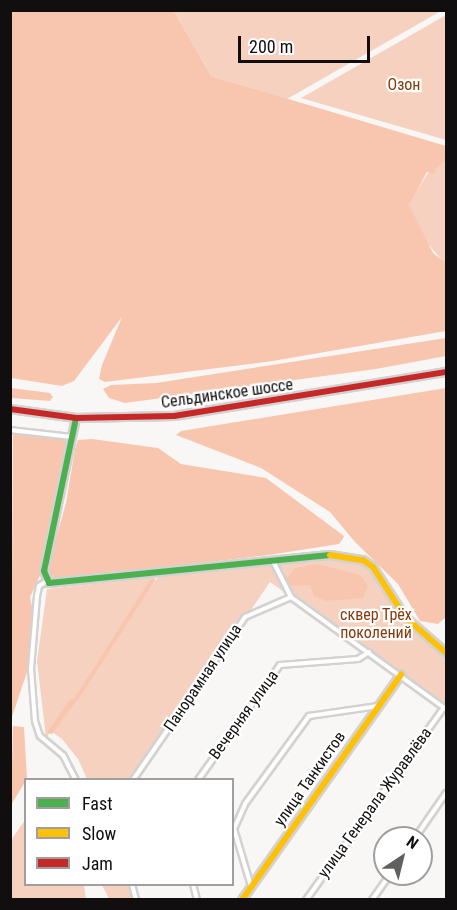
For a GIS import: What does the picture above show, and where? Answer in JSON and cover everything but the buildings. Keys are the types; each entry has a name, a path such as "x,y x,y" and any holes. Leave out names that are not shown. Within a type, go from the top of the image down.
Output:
{"street":[{"name":"Сельдинское шоссе","path":"10,409 76,418 139,422 447,372"},
{"path":"46,581 45,565 76,418"},
{"path":"10,430 73,437"},
{"path":"46,581 58,585 327,553 363,561 376,571 409,622 447,653"},
{"path":"273,561 291,597 445,708"},
{"path":"46,581 39,586 32,648 35,721 40,736 63,755 75,778"},
{"name":"Панорамная улица","path":"134,778 245,617 291,597"},
{"name":"Вечерняя улица","path":"199,778 280,665 358,658 369,652"},
{"name":"улица Танкистов","path":"242,900 401,675"},
{"path":"251,886 234,829 245,804 309,716 378,706"},
{"name":"улица Генерала Журавлёва","path":"306,900 445,708"},
{"path":"423,826 447,792"},
{"path":"372,900 382,886"}],"green space":[{"path":"174,11 441,11 287,99 211,76"},
{"name":"Озон","path":"446,15 446,140 301,98"},
{"path":"446,146 446,265 402,213"},
{"name":"сквер Трёх поколений","path":"335,556 369,567 408,625 446,657 446,707 270,582 137,778 87,778 78,759 62,739 51,731 46,738 37,661 47,589 156,577 135,609 158,577"},
{"path":"24,821 24,886 84,886 86,899 11,899 11,840"},
{"path":"102,886 132,886 136,899 109,899"}],"shaded area":[{"path":"10,11 174,11 211,76 446,146 446,160 435,169 435,174 427,172 409,205 433,253 446,263 446,331 273,361 105,382 99,379 102,365 122,317 74,381 62,386 11,378"},
{"path":"446,338 446,356 376,369 125,403 109,398 103,389 111,385 156,383"},
{"path":"11,388 50,393 53,397 50,401 11,398"},
{"path":"446,388 446,617 438,624 420,621 398,584 355,542 330,512 261,468 176,435 181,431"},
{"path":"13,431 71,438 43,569 30,597 34,616 29,666 11,720"},
{"path":"92,439 158,448 181,464 266,478 344,536 339,544 269,555 59,580 50,575 48,566 66,503 75,449 78,440"},
{"path":"317,564 360,575 368,586 363,598 326,601 314,596 310,585 292,586 285,581 295,568"},
{"path":"156,579 85,689 52,734 47,733 69,700 74,699 150,580"},
{"path":"13,726 24,727 27,778 24,778 24,784 11,805"}],"traffic: fast":[{"path":"76,418 44,571 49,583 330,555"}],"traffic: slow":[{"path":"330,555 363,560 373,567 405,617 446,653"},
{"path":"242,900 401,675"}],"traffic: jam":[{"path":"10,409 76,418 174,416 446,372"}]}
